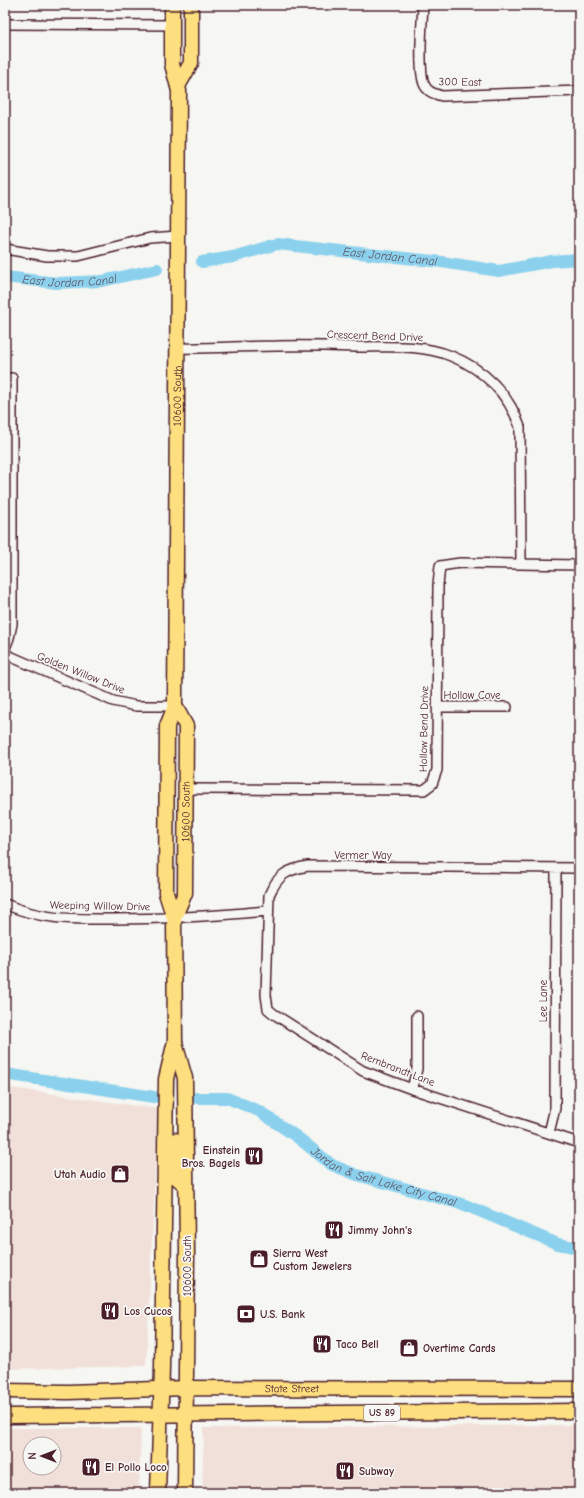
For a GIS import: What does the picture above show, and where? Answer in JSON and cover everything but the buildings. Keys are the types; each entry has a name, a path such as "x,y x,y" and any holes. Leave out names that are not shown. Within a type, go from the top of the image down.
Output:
{"main road":[{"name":"10600 South","path":"158,1493 166,1079 175,1041 174,918 166,893 167,726 175,706 178,86 172,64 172,5"},
{"name":"10600 South","path":"178,86 191,63 191,5"},
{"name":"10600 South","path":"174,918 185,893 186,789 186,726 175,706"},
{"name":"10600 South","path":"175,1041 185,1078 187,1251 185,1493"},
{"path":"166,1103 174,1124 175,1176 186,1185"},
{"name":"State Street","path":"5,1391 68,1392 186,1388 579,1389"},
{"path":"507,1412 539,1404 579,1402"},
{"name":"US 89","path":"5,1416 579,1411"}],"street":[{"name":"300 East","path":"423,5 421,59 424,85 431,93 442,96 579,91"},
{"path":"5,24 172,25"},
{"path":"5,249 47,256 78,256 150,238 178,236"},
{"name":"Crescent Bend Drive","path":"177,348 223,349 277,346 416,348 451,356 467,363 497,386 507,398 515,412 520,427 521,564"},
{"path":"5,378 12,378 12,624 5,648"},
{"name":"Hollow Bend Drive","path":"186,789 424,790 432,784 435,778 438,585 440,566 460,563 579,564"},
{"name":"Golden Willow Drive","path":"5,654 113,700 136,706 175,706"},
{"name":"Hollow Cove","path":"437,706 507,706"},
{"name":"Vermer Way","path":"267,911 269,895 274,884 283,874 295,868 308,866 579,868"},
{"name":"Lee Lane","path":"549,1133 555,1108 556,868"},
{"name":"Weeping Willow Drive","path":"5,904 27,913 52,918 174,918"},
{"path":"174,918 205,918 267,911"},
{"name":"Rembrandt Lane","path":"267,911 268,1009 281,1019 363,1071 412,1089 579,1143"},
{"path":"412,1089 417,1069 417,1016"}],"shaded area":[{"path":"5,1087 158,1109 146,1366 5,1369"},
{"path":"579,1425 579,1493 202,1493 204,1428"},
{"path":"5,1428 141,1428 139,1493 5,1493"}],"waterway":[{"name":"East Jordan Canal","path":"202,262 233,257 277,244 442,262 499,271 552,261 579,259"},
{"name":"East Jordan Canal","path":"5,277 57,283 102,281 157,269"},
{"name":"Jordan & Salt Lake City Canal","path":"5,1074 154,1097"},
{"name":"Jordan & Salt Lake City Canal","path":"197,1098 227,1098 259,1111 297,1137 332,1165 357,1175 465,1205 558,1244 579,1248"}],"place":[{"name":"Einstein Bros. Bagels","path":"254,1156"},
{"name":"Utah Audio","path":"120,1174"},
{"name":"Jimmy John's","path":"334,1230"},
{"name":"Sierra West Custom Jewelers","path":"259,1259"},
{"name":"Los Cucos","path":"110,1311"},
{"name":"U.S. Bank","path":"246,1314"},
{"name":"Taco Bell","path":"322,1344"},
{"name":"Overtime Cards","path":"409,1348"},
{"name":"El Pollo Loco","path":"91,1467"},
{"name":"Subway","path":"345,1471"}]}
